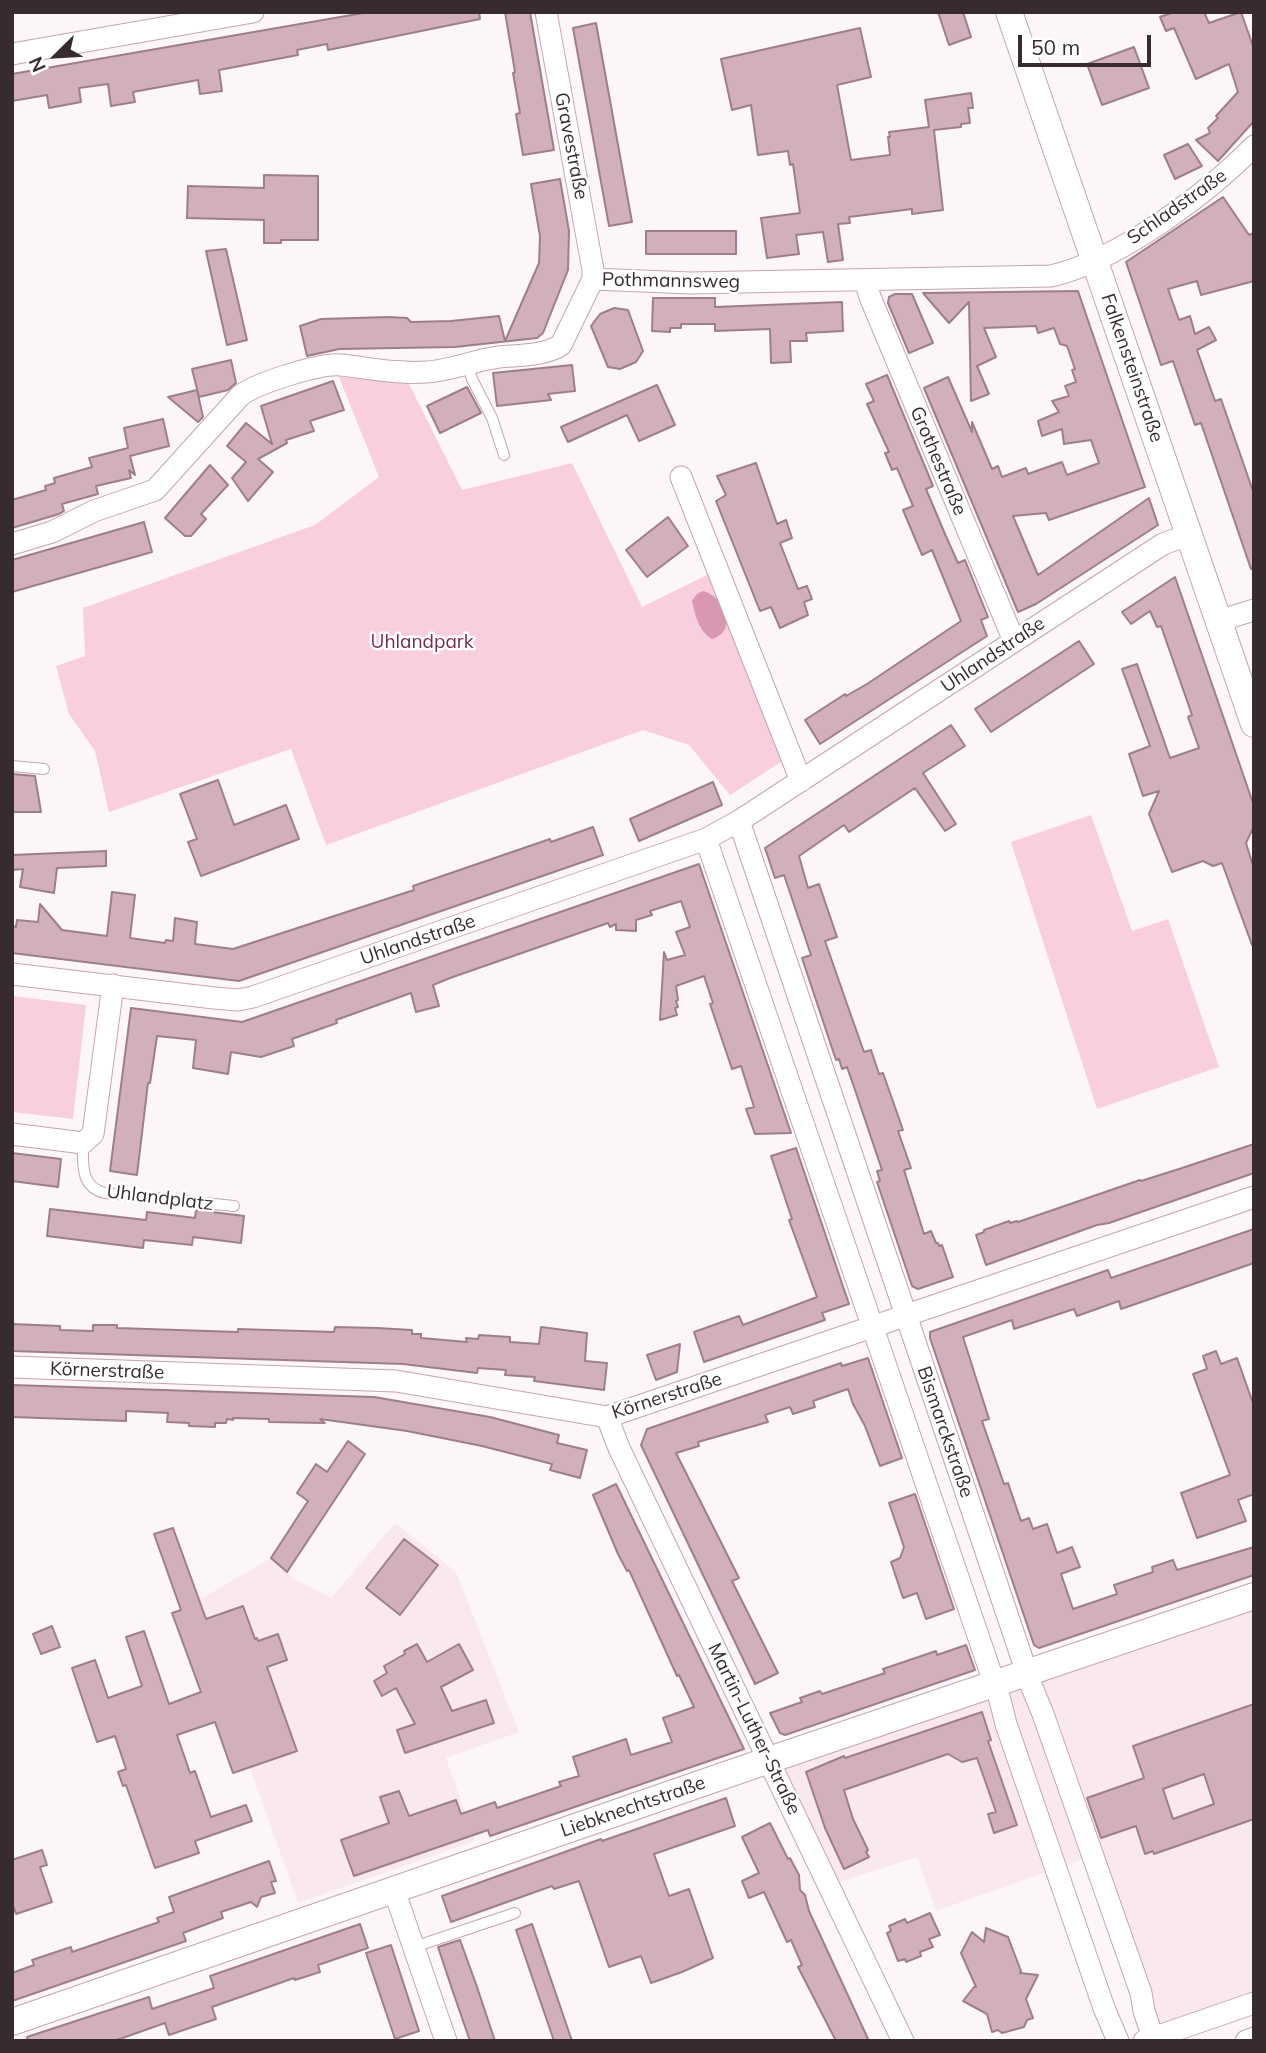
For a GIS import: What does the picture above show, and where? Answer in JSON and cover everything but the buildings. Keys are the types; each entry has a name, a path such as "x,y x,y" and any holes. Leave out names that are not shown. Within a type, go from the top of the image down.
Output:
{"street":[{"path":"12,54 202,17 253,12"},
{"name":"Gravestraße","path":"546,12 592,256 593,279"},
{"name":"Falkensteinstraße","path":"1009,12 1254,724"},
{"name":"Schladstraße","path":"1095,260 1129,243 1199,195 1254,146"},
{"name":"Pothmannsweg","path":"12,544 52,532 94,512 155,490 233,402 247,390 331,365 393,373 422,373 558,348 593,279 690,283 1051,276 1095,260"},
{"name":"Grothestraße","path":"865,280 1014,640"},
{"path":"681,477 801,781"},
{"name":"Uhlandstraße","path":"12,974 214,998 253,998 706,839 801,781 1163,544 1188,535"},
{"path":"1218,621 1254,610"},
{"name":"Bismarckstraße","path":"739,821 1028,1672 1141,1993 1150,2040"},
{"name":"Bismarckstraße","path":"706,839 1075,1924 1118,2041"},
{"name":"Uhlandplatz","path":"83,1143 90,1138 94,1129 113,985"},
{"path":"12,1134 83,1143"},
{"name":"Körnerstraße","path":"12,1367 396,1381 607,1417 1254,1197"},
{"name":"Martin-Luther-Straße","path":"607,1417 619,1448 903,2041"},
{"name":"Liebknechtstraße","path":"12,2022 769,1760 1254,1596"},
{"path":"394,1890 446,2041"},
{"path":"1150,2040 1254,2003"},
{"path":"1245,2041 1254,2038"}],"lane":[{"path":"467,363 492,418 504,454"},
{"path":"12,766 44,769"},
{"name":"Uhlandplatz","path":"83,1143 84,1176 95,1190 234,1206"},
{"path":"414,1947 515,1913"}],"shaded area":[{"path":"703,591 717,599 726,614 725,629 712,639 701,628 692,601"},
{"path":"395,1523 456,1572 519,1732 446,1758 475,1841 298,1903 192,1604 271,1558 295,1579 331,1598"},
{"path":"1254,1596 1254,2003 1153,2038 1092,1856 936,1911 917,1857 829,1885 769,1760"}],"green space":[{"name":"Uhlandpark","path":"339,377 408,382 462,490 572,463 642,607 713,572 793,754 730,795 689,745 643,730 326,845 291,749 109,812 95,751 69,714 56,666 85,656 83,608 315,525 379,477"},
{"path":"1091,815 1132,931 1168,919 1219,1067 1097,1109 1011,842"},
{"path":"12,996 86,1005 73,1119 12,1112"}]}
